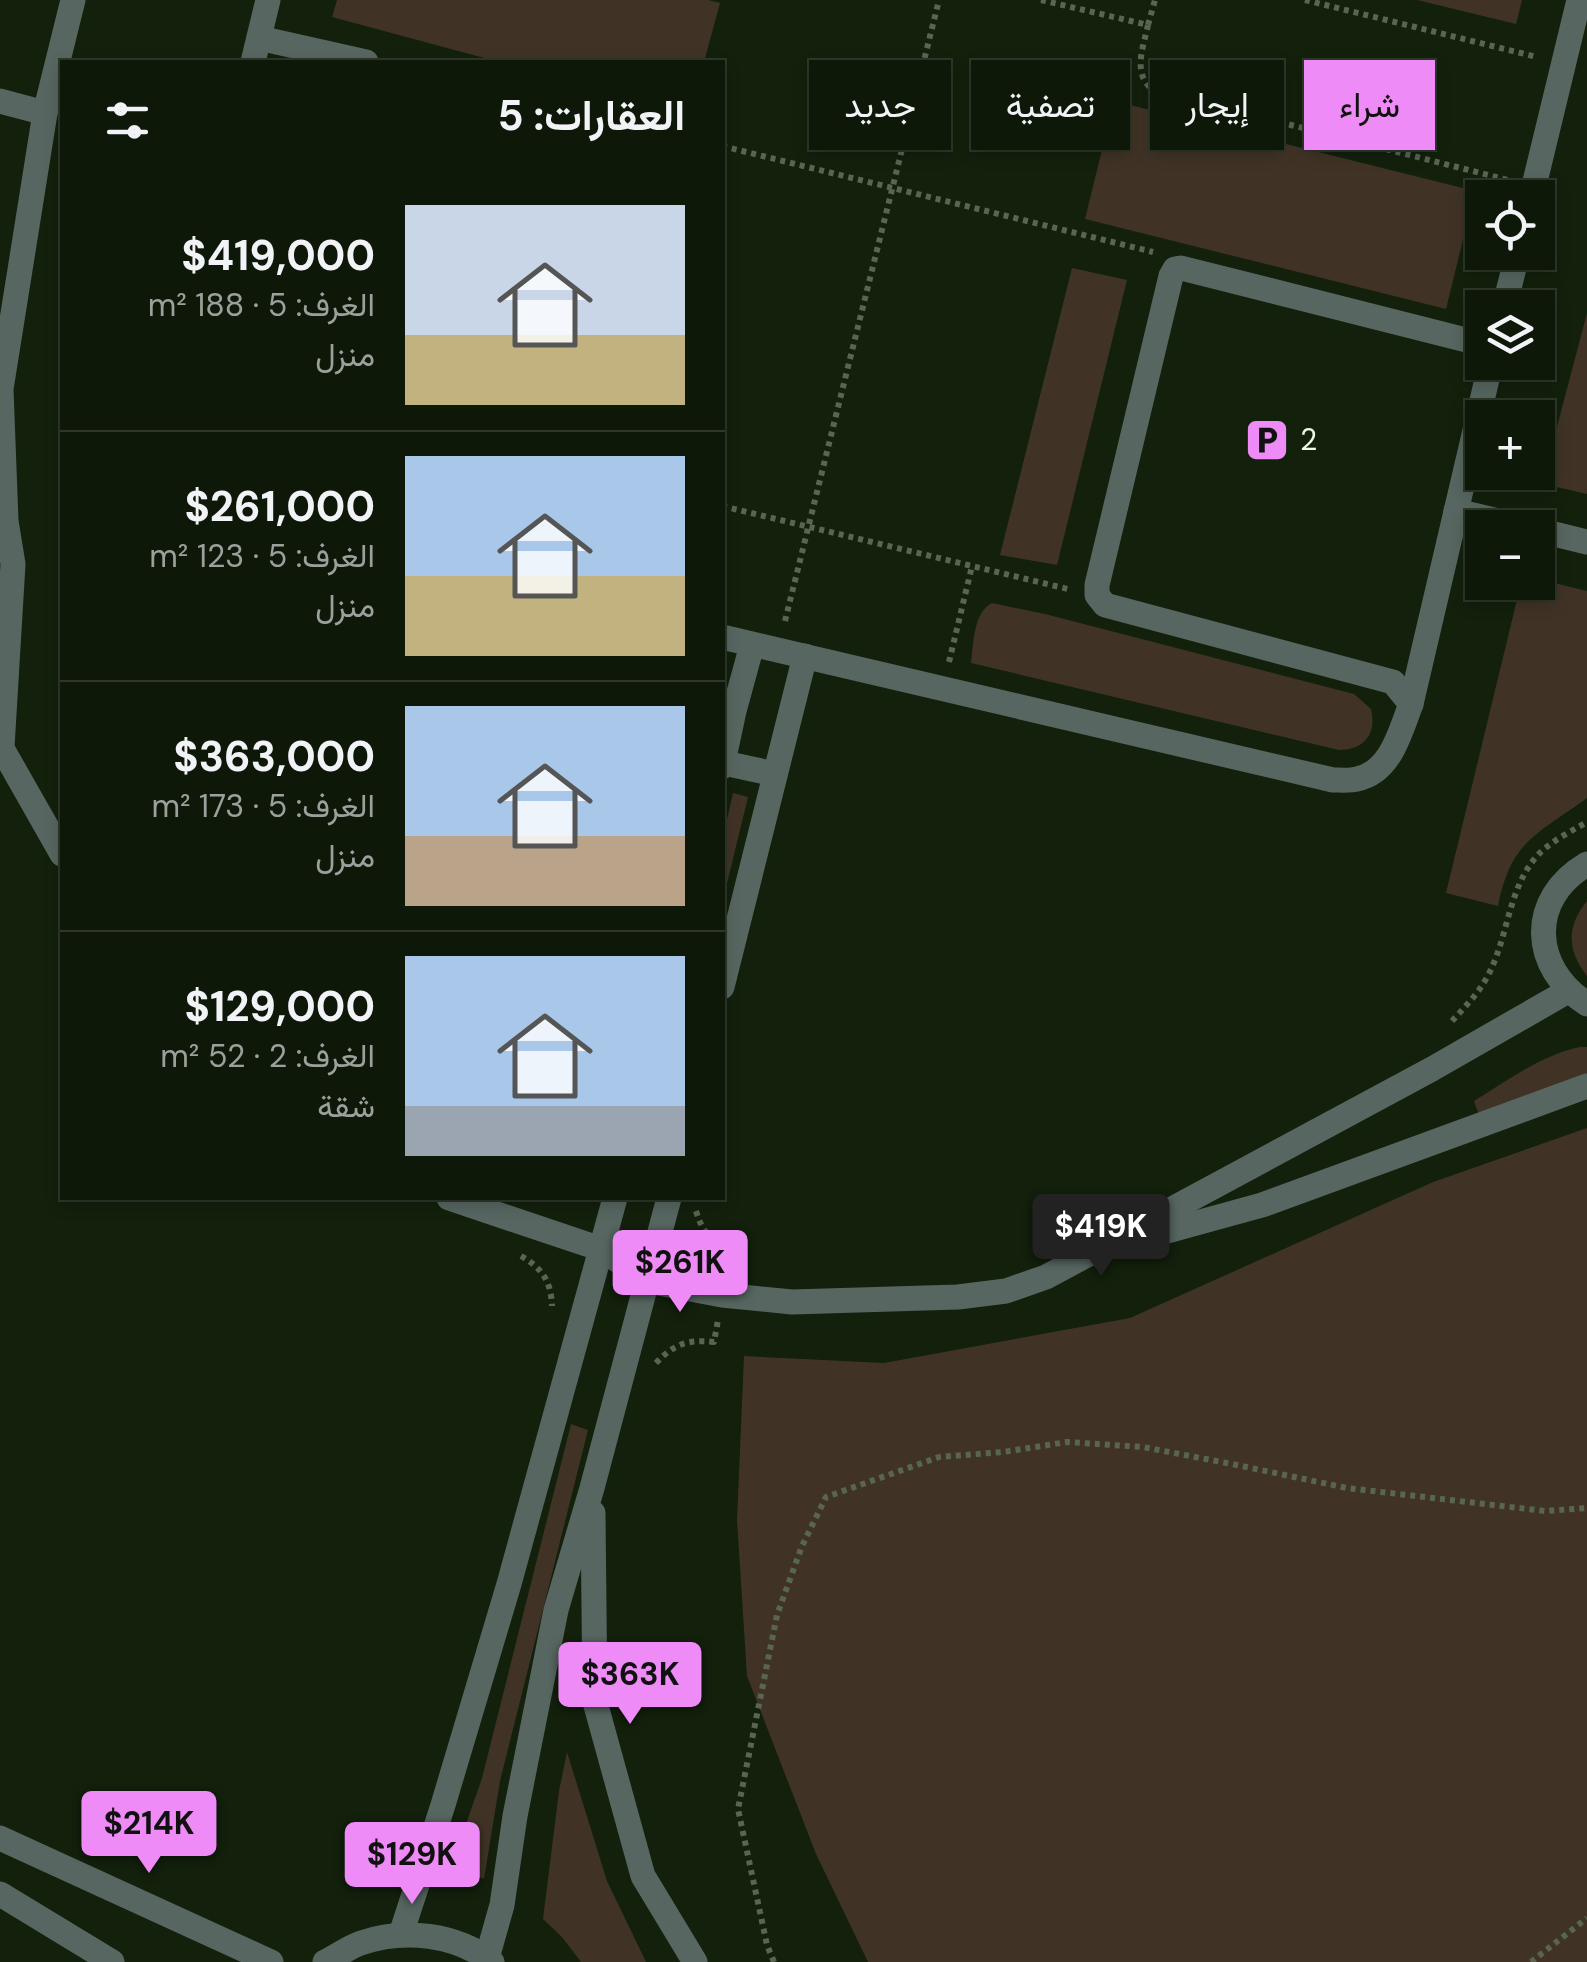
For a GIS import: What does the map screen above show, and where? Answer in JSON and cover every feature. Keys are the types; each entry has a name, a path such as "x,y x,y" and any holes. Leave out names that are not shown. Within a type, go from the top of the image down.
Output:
{"street":[{"path":"60,850 1,746 12,564 6,521 1,389 44,114 73,0"},
{"path":"268,0 256,50 348,60"},
{"path":"1535,180 1579,0"},
{"path":"0,101 44,114"},
{"path":"1410,704 1393,682 1105,606 1097,595 1097,585 1170,276 1178,268 1465,340"},
{"path":"725,638 1333,780 1358,779 1374,771 1394,750 1410,704 1487,380"},
{"path":"1456,511 1465,513"},
{"path":"1555,534 1587,542"},
{"path":"725,755 752,645"},
{"path":"725,975 805,656"},
{"path":"725,765 775,774"},
{"path":"455,1200 601,1249 648,1282 722,1295 792,1302 1006,1291 1046,1277 1415,1078 1577,998 1554,974 1543,931 1547,909 1557,889 1572,872 1587,864"},
{"path":"1097,1250 1262,1205 1587,1086"},
{"path":"401,1934 509,1584 614,1200"},
{"path":"325,1962 360,1943 401,1934 432,1936 460,1944 490,1960 556,1610 669,1200"},
{"path":"592,1488 595,1702 643,1876 695,1962"},
{"path":"0,1838 271,1962"},
{"path":"0,1894 112,1962"}],"path":[{"path":"785,620 939,0"},
{"path":"1041,0 1148,26"},
{"path":"1154,0 1140,66 1142,78 1153,90 1487,180"},
{"path":"1305,0 1564,63"},
{"path":"725,147 1159,253 1178,268"},
{"path":"725,507 1097,595"},
{"path":"942,688 972,566"},
{"path":"1449,1024 1487,978 1520,883 1536,858 1587,822"},
{"path":"514,1251 547,1278 552,1310"},
{"path":"774,1962 738,1808 777,1615 802,1546 826,1497 939,1457 1067,1442 1143,1448 1347,1488 1545,1511 1587,1508"},
{"path":"1530,1962 1587,1918"}],"shaded area":[{"path":"337,0 720,3 705,60 492,60 332,17"},
{"path":"1417,0 1522,0 1516,24"},
{"path":"1130,105 1150,110 1150,150 1284,150 1284,143 1465,189 1465,232 1446,309 1085,219 1102,150 1130,150"},
{"path":"1072,268 1127,280 1057,565 1000,555"},
{"path":"1587,313 1587,494 1555,487 1555,434"},
{"path":"1555,583 1587,591 1587,798 1519,852 1510,866 1498,906 1446,893 1517,600 1555,600"},
{"path":"992,603 1354,694 1371,709 1370,733 1356,747 1339,750 971,663 978,621"},
{"path":"733,793 748,797 725,892 725,828"},
{"path":"1587,901 1587,976 1573,948 1572,929"},
{"path":"1587,1047 1587,1076 1480,1118 1474,1101 1538,1062"},
{"path":"1587,1128 1587,1962 868,1962 816,1854 747,1676 737,1520 744,1356 884,1363 1130,1318 1433,1182"},
{"path":"571,1424 588,1430 500,1781 484,1879 452,1864 482,1778"},
{"path":"567,1752 607,1881 646,1962 581,1962 543,1919"}],"place":[{"name":"2","path":"1267,440"}]}
